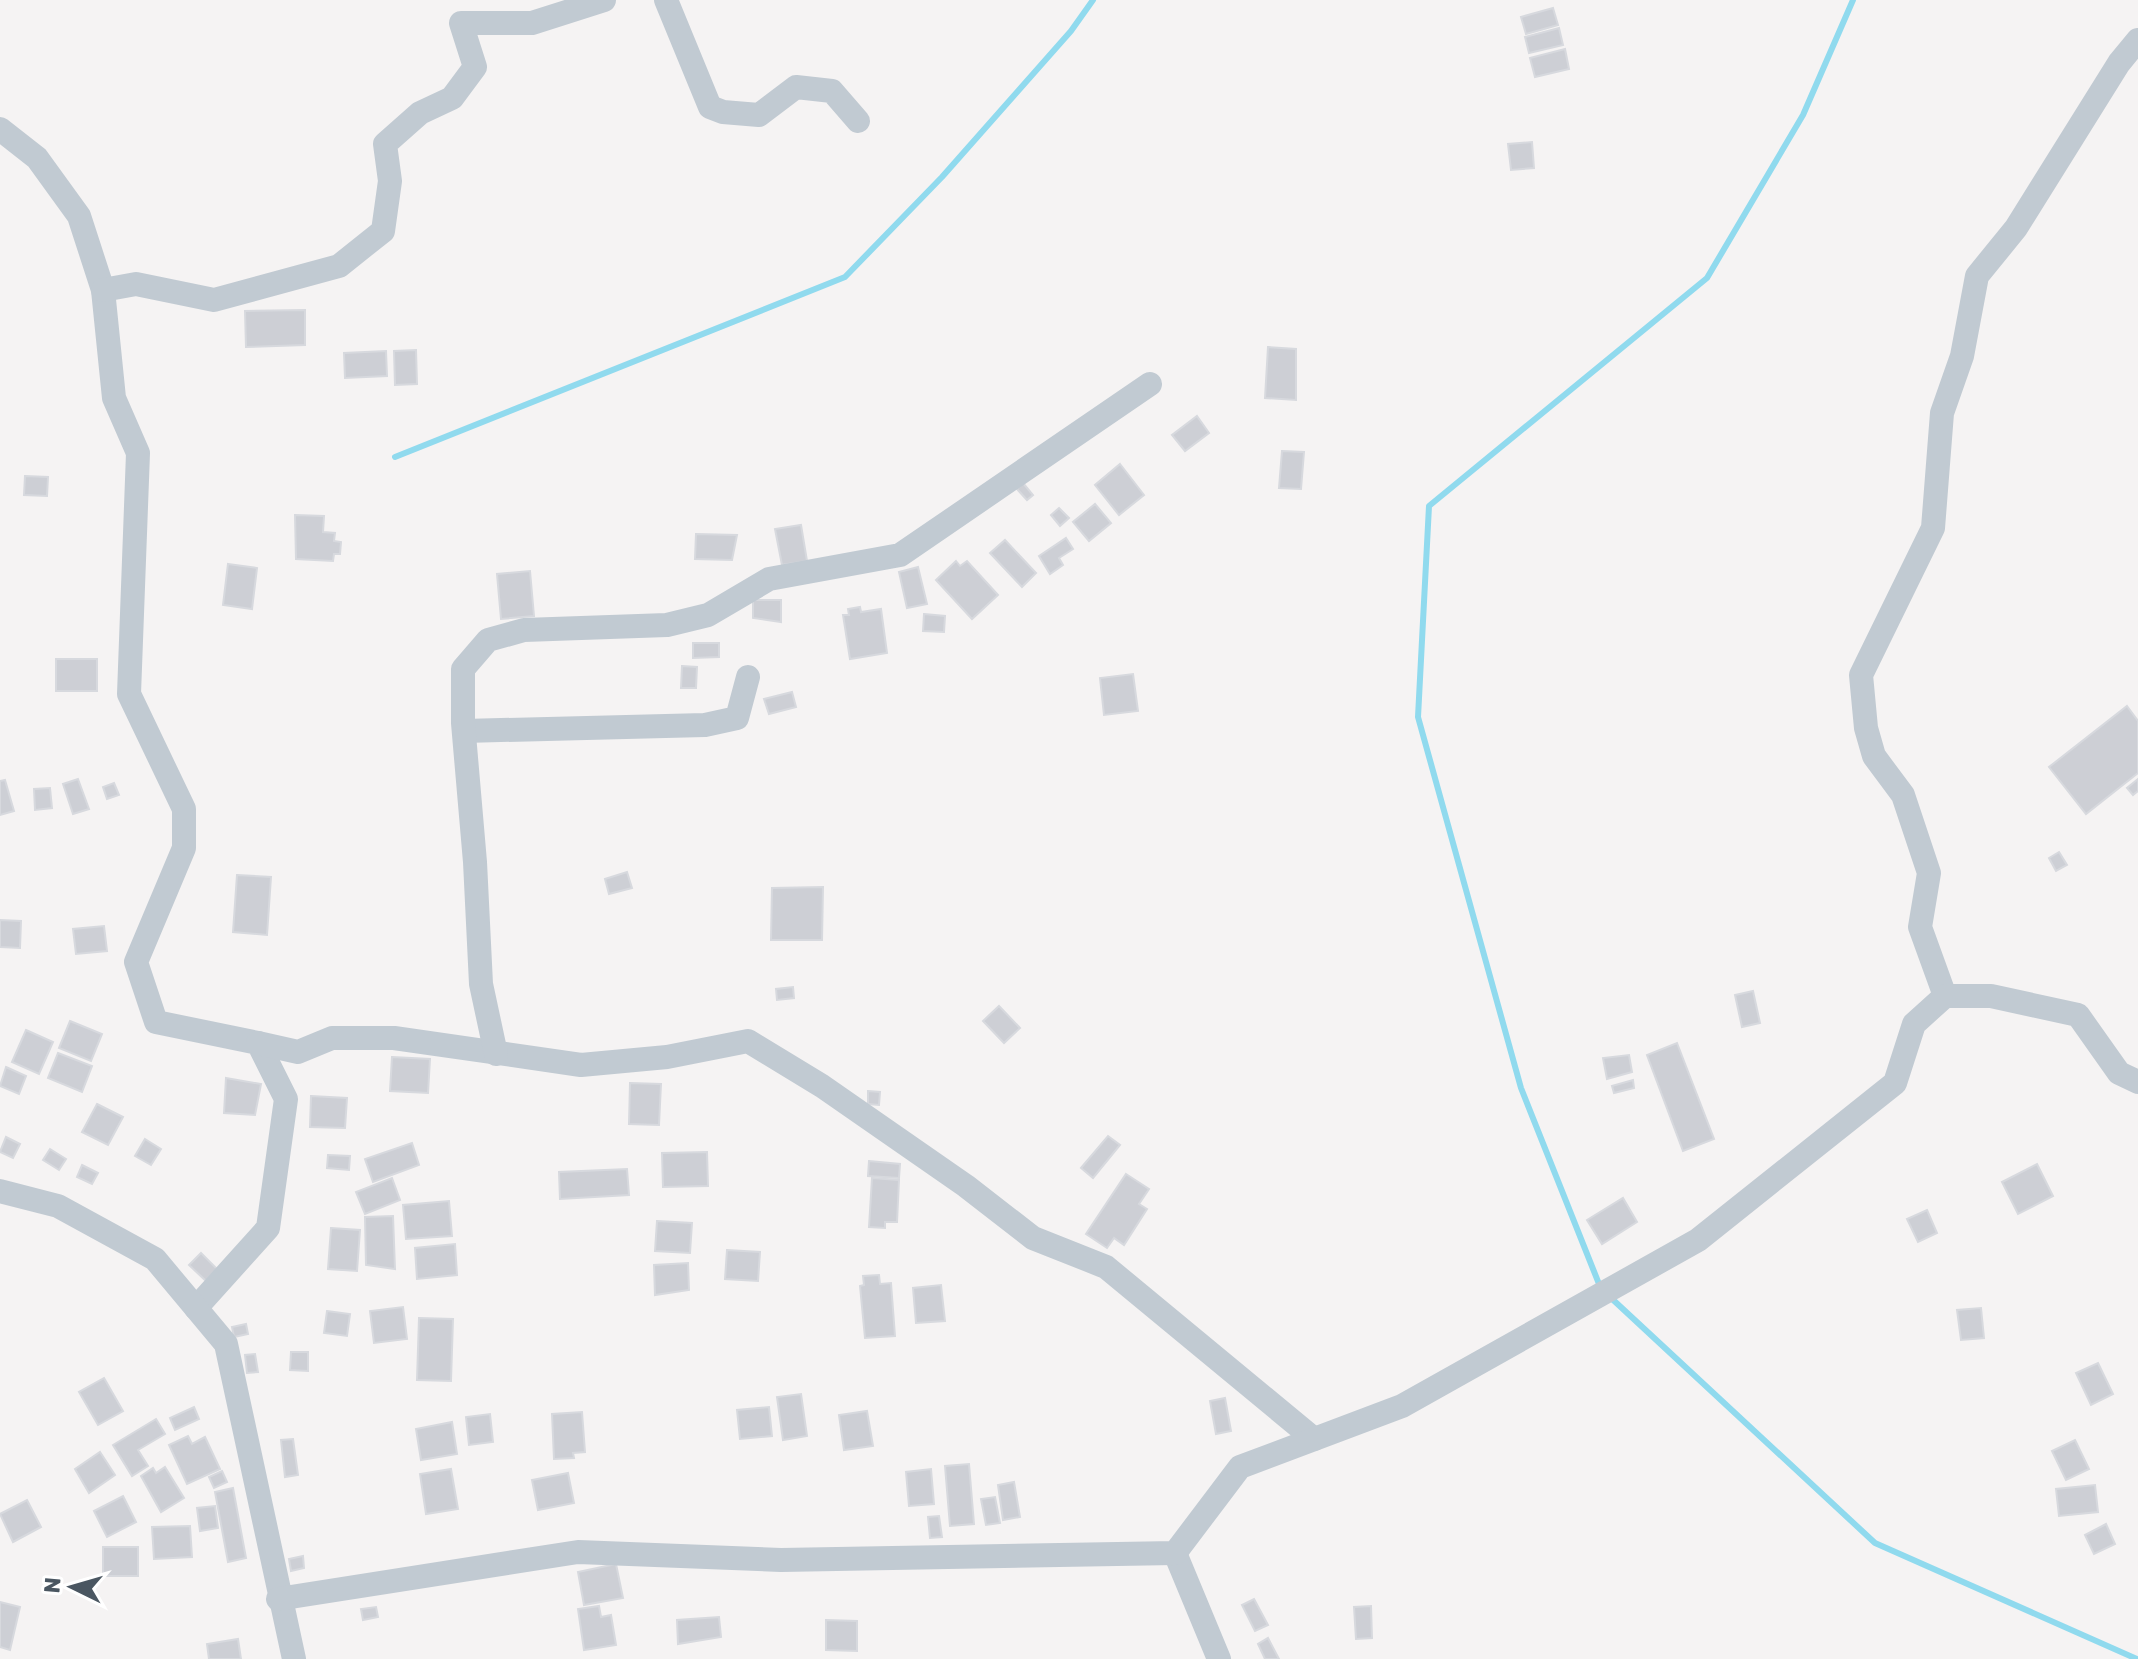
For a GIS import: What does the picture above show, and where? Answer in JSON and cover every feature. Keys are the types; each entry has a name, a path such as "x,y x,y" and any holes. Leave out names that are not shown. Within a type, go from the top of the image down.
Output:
{"street":[{"path":"103,290 136,284 214,300 339,266 383,231 390,181 385,144 420,113 452,98 475,67 461,23 532,23 604,0"},
{"path":"666,0 710,107 723,112 759,115 796,87 832,91 858,121"},
{"path":"1945,996 1920,927 1929,873 1903,795 1874,756 1866,728 1861,675 1933,528 1942,413 1962,356 1977,276 2016,228 2119,63 2138,40"},
{"path":"0,129 37,158 79,216 103,290 114,398 138,453 129,694 184,809 184,848 136,962 156,1022 298,1052 332,1038 394,1038 581,1065 667,1057 748,1041 822,1086 966,1186 1033,1238 1106,1267 1314,1439"},
{"path":"496,1054 481,984 464,731 463,669 488,640 524,630 667,625 708,615 769,579 900,555 1150,384"},
{"path":"464,731 634,724 705,725 737,718 748,677"},
{"path":"1175,1553 1240,1467 1402,1406 1698,1240 1895,1083 1914,1024 1945,996 1991,996 2078,1015 2119,1073 2138,1082"},
{"path":"196,1308 268,1228 286,1099 258,1043"},
{"path":"0,1191 58,1206 155,1259 226,1344 278,1599 294,1659"},
{"path":"278,1599 578,1552 781,1560 1175,1553"},
{"path":"1175,1553 1219,1659"}],"building":[{"path":"1553,8 1558,25 1526,34 1521,17"},
{"path":"1559,28 1563,45 1529,53 1525,37"},
{"path":"1565,49 1569,69 1535,77 1530,58"},
{"path":"1532,142 1534,168 1511,170 1508,144"},
{"path":"305,310 305,345 246,347 245,311"},
{"path":"1268,347 1296,349 1296,400 1265,398"},
{"path":"416,350 417,384 395,385 394,351"},
{"path":"386,351 387,376 345,378 344,353"},
{"path":"1197,416 1209,433 1185,451 1172,435"},
{"path":"1282,451 1304,452 1301,489 1279,488"},
{"path":"1120,464 1144,495 1119,515 1095,485"},
{"path":"25,476 48,477 47,496 24,495"},
{"path":"1023,483 1033,495 1027,500 1017,489"},
{"path":"1095,504 1111,523 1089,541 1073,522"},
{"path":"1059,508 1069,518 1060,526 1051,515"},
{"path":"295,515 324,516 323,532 335,533 334,541 341,542 340,554 334,554 333,561 296,559"},
{"path":"801,525 807,561 782,565 775,529"},
{"path":"696,534 737,535 732,560 695,559"},
{"path":"1066,538 1073,549 1059,558 1063,565 1050,574 1039,556"},
{"path":"1005,540 1036,573 1022,587 990,553"},
{"path":"956,561 960,566 967,561 998,595 972,619 936,580"},
{"path":"228,564 257,568 252,609 223,605"},
{"path":"918,567 927,604 907,608 899,572"},
{"path":"530,571 534,616 501,619 497,574"},
{"path":"753,600 781,600 781,622 753,618"},
{"path":"860,607 861,612 881,609 887,653 850,659 843,615 849,615 848,609"},
{"path":"924,614 945,616 944,632 923,631"},
{"path":"693,643 719,643 719,657 693,658"},
{"path":"56,659 97,659 97,691 56,691"},
{"path":"682,666 697,667 696,688 681,688"},
{"path":"1133,674 1138,711 1104,715 1100,678"},
{"path":"792,692 796,707 769,714 764,699"},
{"path":"2127,706 2138,721 2138,773 2086,814 2049,767"},
{"path":"78,779 89,809 73,814 63,784"},
{"path":"2138,779 2138,791 2133,795 2127,788"},
{"path":"5,780 14,811 0,815 0,781"},
{"path":"114,783 119,795 107,799 103,787"},
{"path":"50,788 52,808 35,810 34,789"},
{"path":"2059,852 2067,865 2056,871 2049,858"},
{"path":"627,872 632,888 609,894 605,879"},
{"path":"237,875 271,877 267,935 233,932"},
{"path":"823,887 822,940 771,940 772,888"},
{"path":"0,920 21,921 20,948 0,947"},
{"path":"104,926 107,951 76,954 73,929"},
{"path":"793,987 794,998 777,1000 776,989"},
{"path":"1753,991 1760,1023 1742,1027 1735,995"},
{"path":"999,1006 1020,1028 1004,1043 983,1021"},
{"path":"70,1021 102,1034 91,1061 59,1048"},
{"path":"26,1030 53,1042 39,1074 12,1062"},
{"path":"1677,1043 1714,1139 1683,1151 1647,1055"},
{"path":"58,1053 92,1066 82,1092 48,1078"},
{"path":"1629,1055 1632,1072 1607,1079 1603,1058"},
{"path":"392,1057 430,1059 428,1093 390,1091"},
{"path":"6,1067 26,1076 19,1094 0,1086"},
{"path":"226,1078 261,1084 255,1115 224,1113"},
{"path":"1633,1080 1634,1088 1614,1093 1612,1086"},
{"path":"630,1083 661,1084 659,1125 629,1124"},
{"path":"868,1091 880,1092 879,1105 868,1104"},
{"path":"311,1096 347,1098 345,1128 310,1127"},
{"path":"97,1104 123,1117 108,1145 82,1132"},
{"path":"1108,1136 1120,1145 1093,1178 1081,1168"},
{"path":"6,1137 20,1144 13,1158 0,1152"},
{"path":"145,1139 161,1149 151,1165 135,1156"},
{"path":"412,1143 419,1165 373,1182 365,1159"},
{"path":"50,1149 66,1159 59,1170 43,1160"},
{"path":"707,1152 708,1186 663,1187 662,1153"},
{"path":"328,1155 350,1156 349,1170 327,1168"},
{"path":"869,1161 900,1164 899,1178 868,1176"},
{"path":"2037,1164 2053,1196 2018,1214 2002,1182"},
{"path":"82,1165 98,1173 92,1184 77,1177"},
{"path":"627,1169 629,1195 560,1199 559,1172"},
{"path":"1126,1174 1149,1189 1139,1204 1147,1209 1124,1245 1114,1238 1107,1248 1086,1234"},
{"path":"392,1178 400,1200 365,1214 356,1192"},
{"path":"872,1178 899,1180 897,1222 885,1222 885,1228 869,1227"},
{"path":"1623,1198 1637,1222 1602,1244 1587,1220"},
{"path":"449,1201 452,1236 406,1239 403,1205"},
{"path":"1927,1210 1937,1233 1918,1242 1907,1219"},
{"path":"393,1216 395,1269 366,1265 365,1217"},
{"path":"657,1221 692,1223 690,1253 655,1251"},
{"path":"331,1228 360,1230 357,1271 328,1269"},
{"path":"455,1244 457,1275 417,1279 415,1248"},
{"path":"727,1250 760,1252 758,1281 725,1279"},
{"path":"201,1253 217,1269 206,1281 189,1265"},
{"path":"688,1263 689,1290 655,1295 654,1265"},
{"path":"879,1275 880,1284 891,1283 895,1336 865,1338 860,1286 864,1285 863,1276"},
{"path":"941,1285 945,1321 916,1323 913,1288"},
{"path":"403,1307 407,1339 374,1343 370,1311"},
{"path":"1981,1308 1984,1338 1961,1340 1957,1310"},
{"path":"327,1311 350,1314 347,1336 324,1333"},
{"path":"419,1318 453,1319 451,1381 417,1380"},
{"path":"246,1324 248,1334 234,1337 232,1327"},
{"path":"291,1352 308,1352 308,1371 290,1370"},
{"path":"255,1354 258,1372 247,1373 245,1355"},
{"path":"2098,1363 2113,1394 2091,1405 2076,1373"},
{"path":"104,1378 123,1411 98,1425 79,1392"},
{"path":"801,1394 807,1436 783,1440 777,1397"},
{"path":"1225,1398 1231,1431 1216,1434 1210,1401"},
{"path":"194,1407 199,1419 175,1430 170,1418"},
{"path":"769,1407 772,1436 740,1439 737,1410"},
{"path":"867,1411 873,1446 844,1450 839,1415"},
{"path":"582,1412 585,1452 573,1453 574,1458 554,1459 552,1414"},
{"path":"490,1414 493,1442 469,1445 466,1417"},
{"path":"156,1419 165,1434 138,1450 148,1466 132,1476 113,1445"},
{"path":"452,1422 457,1454 421,1460 416,1429"},
{"path":"188,1436 192,1444 205,1437 220,1469 187,1484 169,1445"},
{"path":"293,1439 298,1475 285,1477 281,1440"},
{"path":"2075,1440 2089,1469 2066,1480 2052,1451"},
{"path":"100,1452 115,1475 89,1493 75,1469"},
{"path":"969,1464 974,1524 950,1526 945,1466"},
{"path":"165,1467 184,1498 161,1512 141,1476 153,1468 156,1473"},
{"path":"451,1469 458,1509 426,1514 420,1474"},
{"path":"931,1469 934,1504 909,1506 906,1472"},
{"path":"222,1471 227,1482 214,1488 209,1477"},
{"path":"568,1473 574,1503 538,1510 532,1480"},
{"path":"1014,1482 1020,1517 1003,1520 998,1485"},
{"path":"2095,1485 2098,1512 2059,1516 2056,1489"},
{"path":"233,1488 246,1558 228,1562 215,1492"},
{"path":"123,1496 136,1522 107,1537 94,1511"},
{"path":"995,1497 1000,1523 986,1525 981,1499"},
{"path":"27,1500 41,1527 13,1542 0,1514"},
{"path":"215,1506 218,1528 200,1531 197,1508"},
{"path":"939,1516 942,1537 930,1538 928,1517"},
{"path":"2106,1524 2115,1544 2094,1554 2085,1535"},
{"path":"190,1526 192,1557 154,1559 152,1527"},
{"path":"103,1547 138,1547 138,1576 103,1576"},
{"path":"303,1556 304,1568 291,1571 289,1559"},
{"path":"616,1564 623,1598 584,1605 578,1572"},
{"path":"1254,1599 1268,1625 1255,1631 1242,1605"},
{"path":"0,1602 20,1607 10,1650 0,1647"},
{"path":"599,1606 601,1617 611,1615 616,1645 584,1650 578,1609"},
{"path":"1371,1606 1372,1638 1356,1639 1354,1607"},
{"path":"376,1607 378,1617 363,1620 361,1609"},
{"path":"719,1617 721,1637 678,1644 677,1620"},
{"path":"826,1620 857,1621 857,1651 826,1650"},
{"path":"1268,1638 1279,1659 1265,1659 1258,1644"},
{"path":"238,1639 241,1659 209,1659 207,1644"}],"waterway":[{"path":"395,457 845,277 942,177 1071,31 1093,0"},
{"path":"1601,1289 1521,1088 1418,717 1429,506 1707,278 1803,115 1853,0"},
{"path":"1610,1297 1875,1543 2137,1659"}]}
